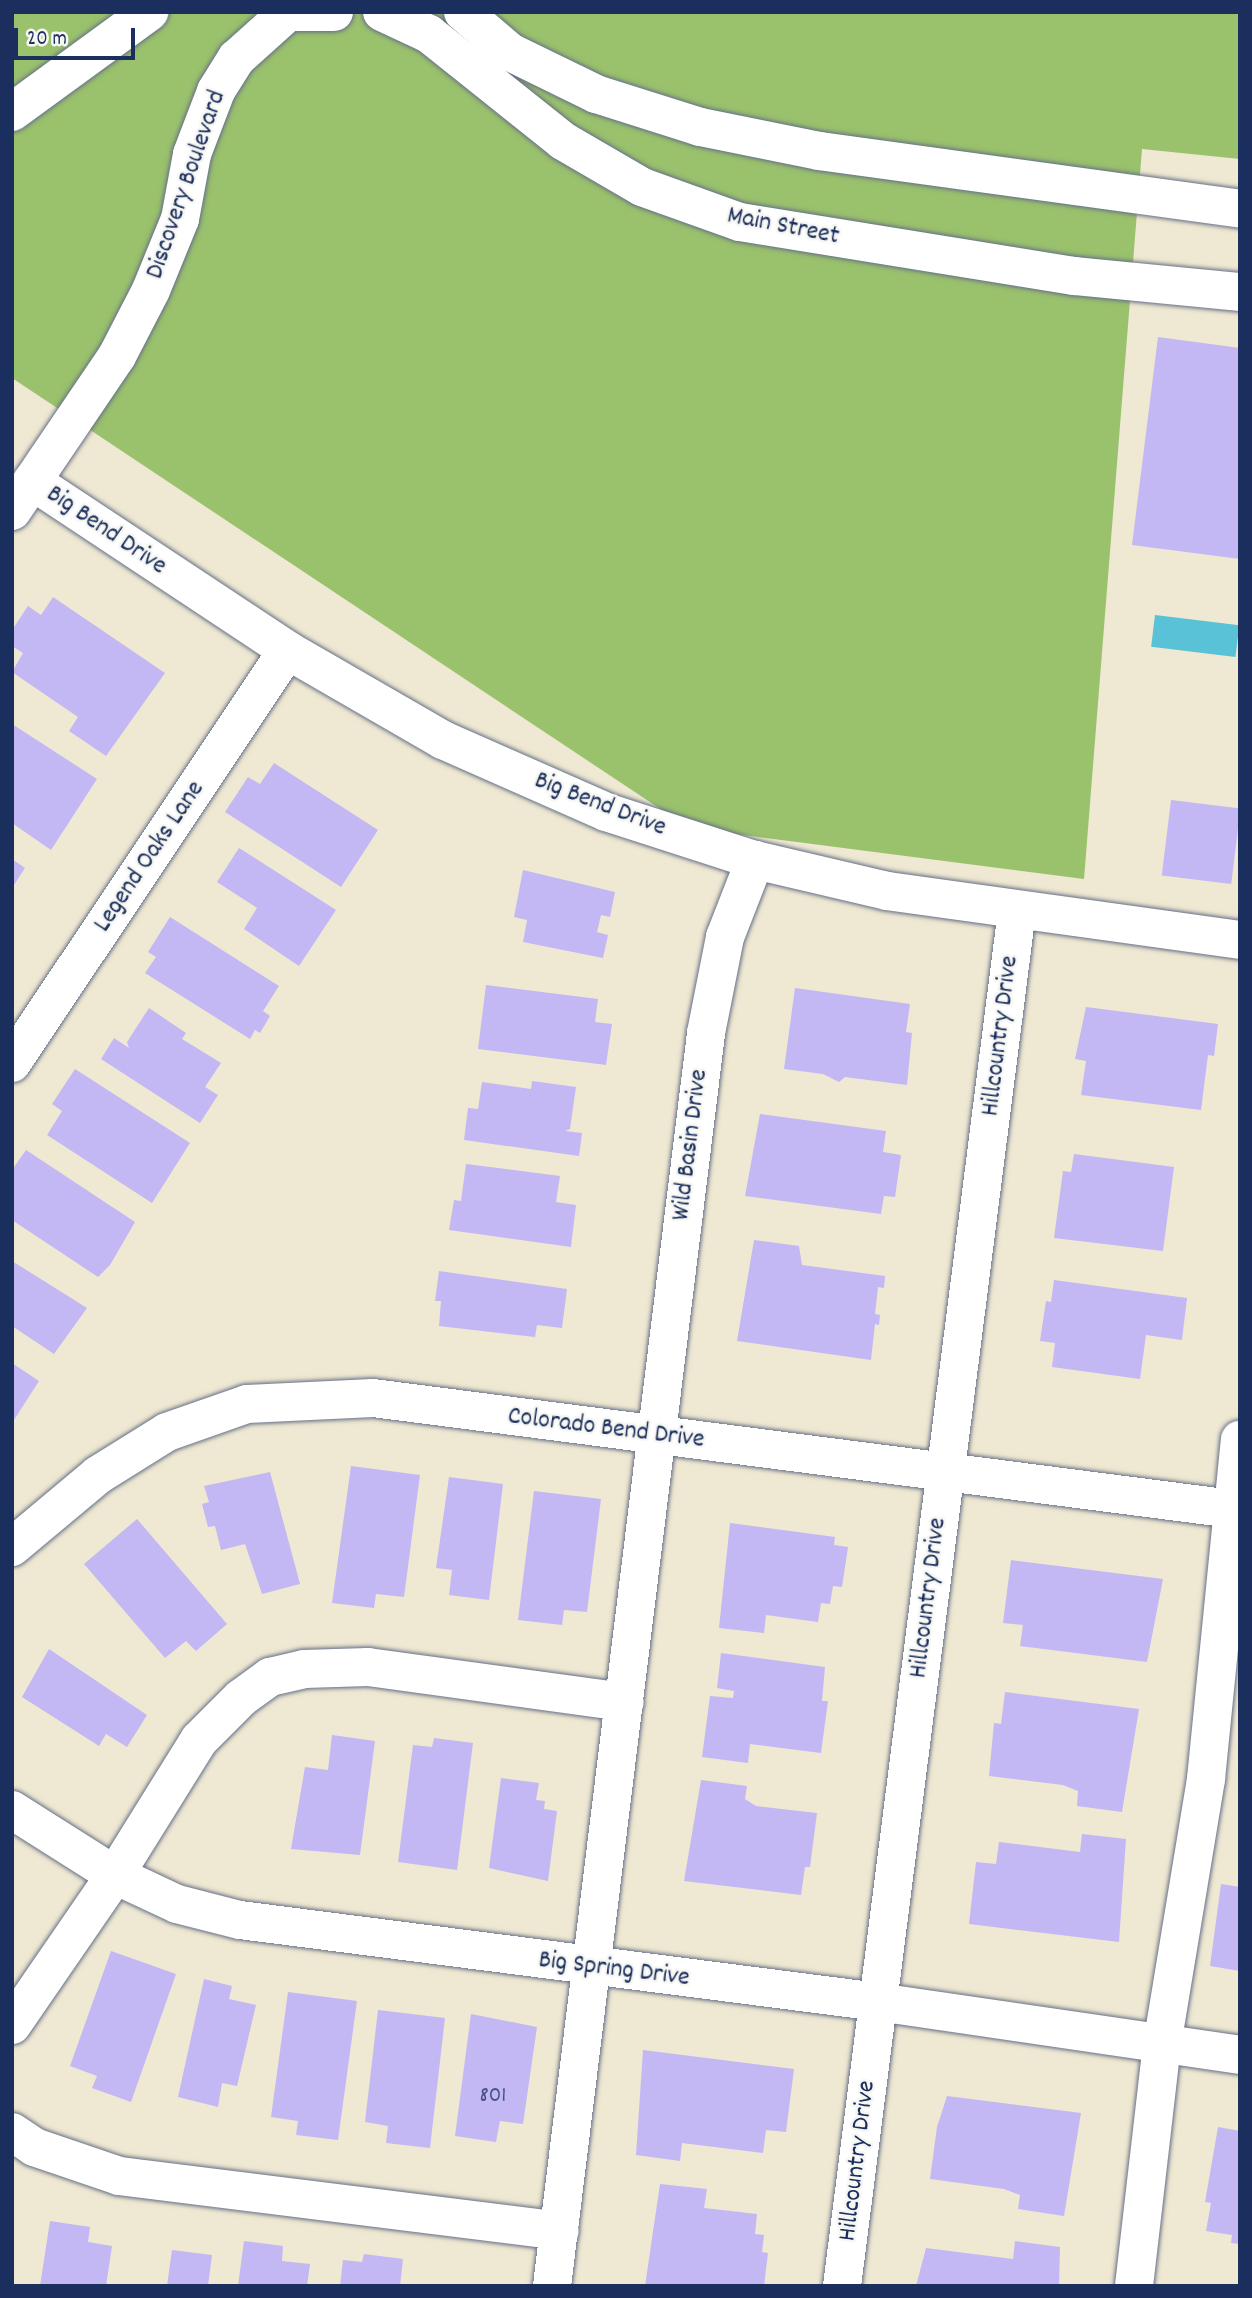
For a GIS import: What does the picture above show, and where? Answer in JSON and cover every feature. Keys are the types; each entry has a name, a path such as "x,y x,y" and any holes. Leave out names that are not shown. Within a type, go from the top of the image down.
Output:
{"street":[{"path":"12,112 101,51 149,12"},
{"path":"285,13 334,12"},
{"name":"Main Street","path":"382,12 429,34 562,141 642,187 740,222 1074,276 1240,292"},
{"path":"463,12 510,52 596,94 700,127 819,151 1240,209"},
{"name":"Discovery Boulevard","path":"22,496 117,356 151,290 180,219 192,154 216,91 237,58 285,13"},
{"name":"Big Bend Drive","path":"22,496 443,740 606,812 755,860 887,891 1240,940"},
{"name":"Legend Oaks Lane","path":"12,1063 288,650"},
{"name":"Wild Basin Drive","path":"552,2286 589,1967 625,1702 706,1033 725,937 755,860"},
{"name":"Hillcountry Drive","path":"842,2286 1017,911"},
{"name":"Colorado Bend Drive","path":"12,1546 98,1475 167,1432 247,1404 373,1398 655,1437 945,1470 1235,1509"},
{"path":"1134,2286 1162,2045 1223,1781 1240,1440"},
{"path":"12,2025 116,1875 199,1740 241,1698 270,1677 304,1669 368,1667 625,1702"},
{"name":"Big Spring Drive","path":"12,1810 116,1875 177,1904 240,1920 589,1967 878,2002 1240,2055"},
{"path":"12,2132 34,2147 119,2176 560,2231"}],"green space":[{"path":"12,12 1240,12 1240,159 1142,149 1084,879 689,828 12,378"}],"water":[{"path":"1155,615 1239,625 1235,657 1151,647"}],"building":[{"path":"1158,337 1240,348 1240,559 1132,545"},
{"path":"53,597 165,673 106,756 69,731 78,717 12,672 23,653 12,646 12,630 28,606 41,615"},
{"path":"12,724 97,779 51,850 12,823"},
{"path":"274,763 378,830 341,887 225,812 248,777 260,784"},
{"path":"1171,800 1240,808 1231,884 1162,875"},
{"path":"239,848 336,910 299,966 244,929 257,908 217,882"},
{"path":"12,859 25,868 12,888"},
{"path":"523,870 615,892 610,917 601,915 597,932 608,935 603,958 523,942 527,920 514,917"},
{"path":"170,917 279,986 263,1011 270,1016 260,1033 255,1030 250,1039 145,973 156,957 148,952"},
{"path":"486,985 598,999 595,1022 612,1024 606,1065 478,1049"},
{"path":"795,988 910,1004 906,1032 912,1033 907,1085 845,1077 839,1082 823,1074 784,1069"},
{"path":"1086,1007 1218,1024 1214,1056 1208,1055 1201,1110 1081,1095 1086,1061 1075,1059"},
{"path":"149,1008 186,1033 182,1039 221,1063 205,1087 218,1095 200,1123 101,1059 114,1038 129,1048 127,1042"},
{"path":"75,1069 190,1143 152,1203 47,1135 62,1111 52,1104"},
{"path":"532,1081 576,1087 570,1129 565,1131 582,1133 579,1156 464,1140 468,1108 478,1109 482,1082 531,1089"},
{"path":"760,1114 886,1131 883,1152 901,1155 895,1197 884,1196 881,1214 745,1196"},
{"path":"26,1150 135,1222 110,1265 98,1277 12,1220 12,1170"},
{"path":"1074,1154 1174,1167 1163,1251 1054,1238 1063,1171 1071,1172"},
{"path":"466,1164 560,1176 556,1202 576,1205 571,1247 449,1230 454,1200 461,1201"},
{"path":"754,1240 799,1246 802,1265 885,1276 884,1288 878,1287 875,1314 880,1315 879,1325 875,1324 871,1360 737,1341"},
{"path":"12,1261 87,1308 54,1354 12,1326"},
{"path":"439,1271 567,1289 562,1328 537,1325 535,1337 439,1326 441,1301 435,1301"},
{"path":"1054,1280 1187,1298 1182,1340 1146,1335 1140,1379 1052,1367 1055,1343 1040,1341 1046,1301 1051,1302"},
{"path":"12,1363 39,1381 12,1423"},
{"path":"351,1466 420,1475 404,1597 376,1594 374,1608 332,1603"},
{"path":"270,1472 300,1584 262,1594 245,1544 221,1550 215,1526 208,1527 202,1504 209,1502 204,1486"},
{"path":"449,1477 503,1484 489,1600 449,1595 452,1570 436,1568"},
{"path":"534,1491 601,1499 587,1612 564,1610 562,1625 518,1620"},
{"path":"137,1519 227,1624 196,1651 186,1641 165,1658 84,1564"},
{"path":"730,1523 835,1537 834,1545 848,1547 842,1587 833,1586 830,1604 821,1603 818,1622 766,1615 764,1633 719,1628"},
{"path":"1011,1560 1163,1579 1147,1662 1020,1646 1023,1625 1003,1623"},
{"path":"49,1649 147,1715 127,1747 106,1734 99,1746 22,1697"},
{"path":"721,1653 825,1667 822,1701 828,1701 821,1753 750,1744 748,1763 702,1757 710,1696 733,1698 734,1691 717,1688"},
{"path":"1005,1692 1139,1709 1122,1812 1077,1806 1078,1791 1063,1785 989,1776 994,1723 1001,1724"},
{"path":"332,1735 375,1741 360,1855 291,1849 305,1767 328,1770"},
{"path":"434,1738 473,1743 457,1870 398,1862 413,1745 432,1747"},
{"path":"501,1778 539,1783 536,1800 545,1801 544,1809 557,1811 548,1881 489,1868"},
{"path":"701,1780 747,1786 745,1799 756,1806 817,1813 810,1867 805,1867 801,1895 684,1881"},
{"path":"1082,1834 1126,1839 1119,1942 969,1924 976,1862 996,1864 999,1842 1080,1852"},
{"path":"1221,1884 1240,1887 1240,1971 1210,1966"},
{"path":"111,1951 176,1974 131,2102 92,2088 97,2076 70,2066"},
{"path":"204,1979 232,1986 229,1999 256,2005 237,2086 222,2083 218,2107 178,2097"},
{"path":"288,1992 357,2001 338,2140 296,2135 298,2121 271,2117"},
{"path":"378,2010 445,2018 430,2148 386,2143 388,2126 365,2122"},
{"path":"471,2014 537,2027 523,2124 500,2121 496,2142 455,2136"},
{"path":"643,2050 794,2069 786,2132 766,2130 763,2153 682,2143 680,2161 636,2155"},
{"path":"947,2096 1081,2113 1064,2216 1018,2209 1020,2195 1004,2189 930,2179 937,2127"},
{"path":"1218,2127 1240,2131 1240,2244 1231,2243 1232,2235 1206,2231 1211,2203 1205,2202"},
{"path":"660,2184 707,2189 704,2208 757,2214 755,2234 764,2235 762,2252 768,2253 764,2286 645,2286"},
{"path":"50,2221 90,2227 88,2242 112,2246 106,2286 40,2286"},
{"path":"244,2241 283,2246 282,2261 310,2264 307,2286 238,2286"},
{"path":"1015,2241 1060,2247 1059,2286 916,2286 926,2248 1013,2259"},
{"path":"172,2250 212,2255 208,2286 167,2286"},
{"path":"364,2254 403,2259 400,2286 340,2286 343,2260 362,2262"}]}
